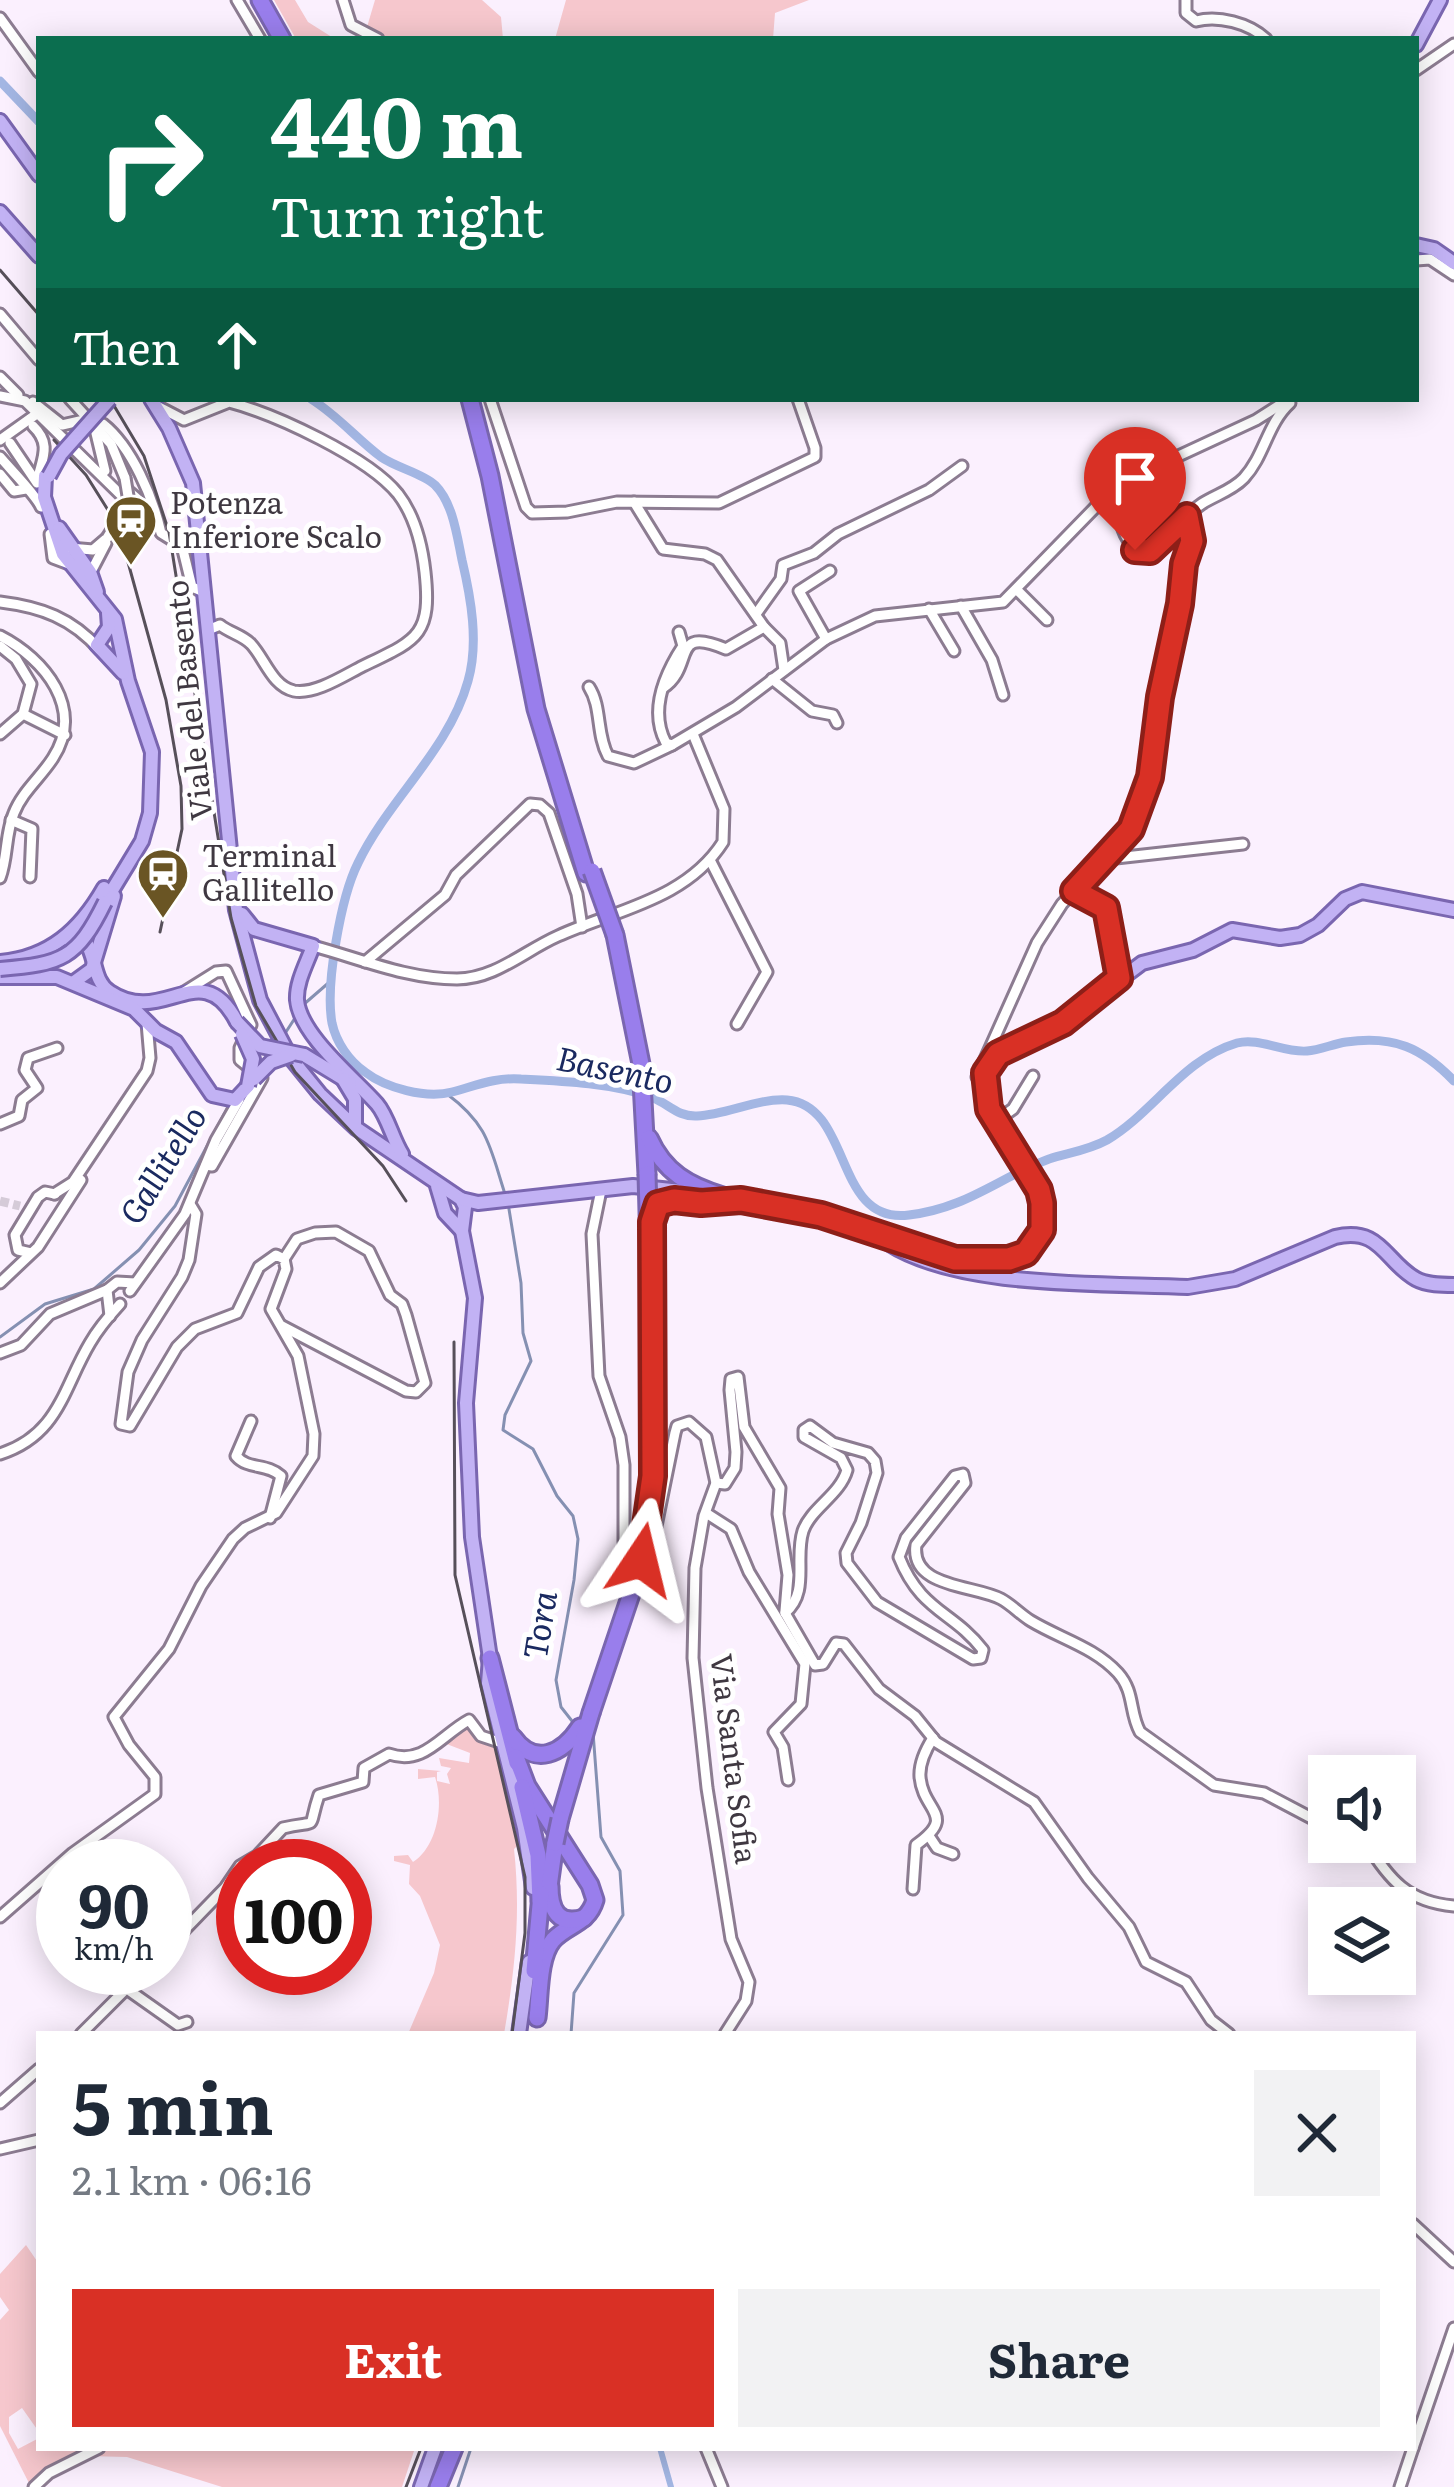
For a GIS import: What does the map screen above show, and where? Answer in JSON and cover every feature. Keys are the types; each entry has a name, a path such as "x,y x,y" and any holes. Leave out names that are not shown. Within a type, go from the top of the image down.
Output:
{"highway":[{"path":"264,0 284,36"},
{"path":"474,402 496,477 548,741 611,935 638,1064 641,1121 648,1434 645,1498 632,1568 579,1736 540,1901"},
{"path":"641,1121 671,1172 696,1188 723,1196"},
{"path":"643,1174 651,1308"},
{"path":"502,1737 547,1755 579,1736 634,1585 647,1531 654,1455 652,1214 658,1204 674,1200 741,1200"},
{"path":"490,1658 502,1737 590,1886 594,1906 548,1949 534,2029"},
{"path":"516,1757 538,1856 534,2029"},
{"path":"534,2029 552,1839"},
{"path":"550,1873 554,1912 570,1921 587,1917"},
{"path":"435,2487 449,2451"}],"main road":[{"path":"1419,39 1440,0"},
{"path":"0,121 36,171"},
{"path":"0,212 36,253"},
{"path":"1419,245 1454,263"},
{"path":"38,483 104,402"},
{"path":"38,483 56,451 92,439 105,402"},
{"name":"Viale del Basento","path":"154,403 193,483 206,609 220,630 210,655 242,940 270,1024 320,1094 360,1131 436,1184 456,1207"},
{"path":"38,483 66,554 115,619 128,681 150,743 147,842 110,905 94,963 87,975 72,982"},
{"path":"66,554 89,572 110,623 98,642 101,652 128,681"},
{"path":"103,633 114,632 121,642"},
{"path":"101,652 114,654 121,642"},
{"path":"3,965 43,966 73,952 84,941 138,849 149,818"},
{"path":"3,965 52,948 88,916 149,818"},
{"path":"235,890 249,926"},
{"path":"490,1658 472,1535 466,1403 475,1298 456,1207 654,1186 834,1218 955,1259 1018,1256 1035,1246 1042,1230 1039,1190 995,1121 984,1084 992,1059 1063,1023 1149,959 1193,950 1232,930 1280,938 1300,935 1358,893 1454,910"},
{"path":"242,940 249,926 313,946"},
{"path":"64,938 85,941 103,986 123,999 162,1001 183,994 215,993 228,1005 253,1059 244,1090"},
{"name":"Viale del Basento","path":"313,946 299,982 300,1012 360,1096 382,1110 405,1159"},
{"path":"52,948 49,960 57,977"},
{"path":"3,965 72,982 139,1012 176,1042 204,1088 221,1100 235,1100 271,1061 297,1056"},
{"path":"237,1022 260,1046 297,1056 343,1079 360,1096 360,1131 379,1130 385,1121"},
{"path":"879,1234 910,1256 949,1269 1188,1287 1235,1279 1335,1237 1355,1234 1382,1246 1417,1280 1454,1285"},
{"path":"502,1737 532,1885 533,1926 519,2031"},
{"path":"422,2487 434,2451"}],"street":[{"path":"237,0 258,36"},
{"path":"344,0 352,25 372,36"},
{"path":"1186,0 1186,13 1196,21 1212,17 1263,36"},
{"path":"0,18 36,68"},
{"path":"1419,68 1454,44"},
{"path":"1419,260 1430,259 1454,275"},
{"path":"0,314 36,357"},
{"path":"0,377 38,413 92,439"},
{"path":"0,396 34,403 62,425 92,439"},
{"path":"66,554 89,572 130,495 124,478 92,439 72,402"},
{"path":"154,403 184,420 229,402 295,425 388,484 410,513 420,540 427,609 421,632 411,642 350,673 308,691 290,690 270,673 252,645 220,630"},
{"path":"491,402 528,511 551,514 610,502 719,503 810,461 816,451 799,402"},
{"path":"589,686 596,698 601,740 608,756 634,763 693,734 826,639 882,614 996,605 1018,591 1118,484 1286,402"},
{"path":"1112,492 1128,544 1150,551 1207,498 1242,480 1289,402"},
{"path":"38,413 5,441 38,483"},
{"path":"125,511 125,496 99,468 92,439 103,424 143,482 162,535 183,548 193,590 203,592"},
{"path":"33,426 43,439 46,455 38,483"},
{"path":"92,439 99,468 158,517"},
{"path":"0,457 38,483"},
{"path":"756,614 781,579 783,565 809,556 838,534 929,490 962,466"},
{"path":"0,474 14,491 38,483"},
{"path":"135,497 144,494 143,482"},
{"path":"634,502 663,549 717,560 780,643 784,670"},
{"path":"977,1077 1037,943 1074,891 1131,829 1150,777 1160,697 1192,541 1187,516"},
{"path":"66,554 95,550 107,538"},
{"path":"826,639 799,591 830,571"},
{"path":"1018,591 1047,620"},
{"path":"0,602 55,614 82,630 101,652"},
{"path":"961,606 992,660 1003,694"},
{"path":"929,609 954,651"},
{"path":"663,688 674,681 693,642 708,640 726,649 764,627"},
{"path":"82,630 103,633"},
{"path":"672,746 657,722 663,688 683,646 679,632"},
{"path":"0,636 25,651 52,682 62,698 65,735 11,820 0,878"},
{"path":"0,646 16,659 32,684 23,714 0,734"},
{"path":"772,679 812,711 832,715 837,723"},
{"path":"23,714 65,735"},
{"path":"313,946 426,976 465,979 637,908 710,860 723,842 724,809 693,734"},
{"path":"360,960 445,895 456,874 530,804 540,805 549,814 577,894 582,927"},
{"path":"11,820 32,829 31,877"},
{"path":"1109,852 1116,858 1243,844"},
{"path":"710,860 767,972 737,1024"},
{"path":"1074,891 1106,908 1119,978"},
{"path":"183,994 220,970 226,971 251,1025 240,1048 242,1062 260,1073 259,1084 212,1166 206,1165"},
{"path":"215,993 206,985 208,980 221,975 229,980"},
{"path":"17,1231 42,1193 54,1194 73,1182 147,1071 147,1023"},
{"path":"0,1124 16,1119 22,1100 38,1088 25,1070 28,1058 57,1048"},
{"path":"995,1121 1017,1105 1033,1076"},
{"path":"0,1353 21,1345 50,1314 85,1301 111,1303 132,1286 190,1204 222,1128 244,1090"},
{"path":"0,1282 31,1253 100,1142"},
{"path":"601,1190 592,1234 599,1376 615,1419 624,1465 627,1554"},
{"path":"54,1194 60,1210"},
{"path":"9,1273 18,1210 34,1204"},
{"path":"190,1204 196,1214 189,1260 128,1372 124,1427 130,1426 151,1397 177,1347 195,1329 237,1313 264,1260 276,1255 284,1259"},
{"path":"0,1917 73,1853 155,1794 155,1777 114,1717 169,1648 204,1580 233,1539 245,1528 270,1518 308,1466 315,1445 304,1380 298,1356 271,1309 286,1269 284,1259 301,1236 337,1232 368,1251 406,1315 424,1378 416,1392 406,1391 282,1327"},
{"path":"15,1247 31,1253"},
{"path":"0,1454 20,1446 57,1411 117,1282 132,1286"},
{"name":"Via Santa Sofia","path":"727,2031 746,2002 749,1982 731,1939 693,1658 695,1568 716,1483 725,1484 735,1468 730,1390 731,1379 738,1377 744,1427 780,1488 778,1514 788,1575 785,1613"},
{"path":"251,1421 236,1456 247,1464 270,1467 281,1476 270,1518"},
{"path":"649,1547 677,1426 689,1422 706,1437 716,1483"},
{"path":"1225,2031 1208,2017 1186,1982 1146,1962 1129,1927 1034,1802 933,1738 915,1716 879,1689 844,1644 836,1642 819,1666 804,1645 785,1613 796,1601 804,1528 844,1482 848,1470 841,1458 805,1437 804,1430 810,1426 833,1443 868,1453 875,1462 877,1473 846,1553 848,1563 878,1602 973,1659 981,1658 982,1650 965,1629 921,1597 899,1557 906,1538 955,1476 963,1474 965,1483 916,1544 916,1558 925,1570 949,1584 1004,1600 1029,1620 1090,1649 1122,1676 1131,1691 1140,1732 1214,1785 1264,1793 1308,1816"},
{"path":"706,1513 731,1529 749,1572 805,1664"},
{"path":"788,1780 783,1747 773,1732 801,1704 804,1645"},
{"path":"192,1922 239,1866 257,1856 283,1828 310,1825 319,1796 363,1782 364,1768 389,1754 410,1759 427,1752 469,1720 481,1736 502,1737"},
{"path":"913,1889 916,1845 936,1826 937,1816 920,1771 933,1738"},
{"path":"929,1836 937,1849 953,1854"},
{"path":"1379,1863 1404,1892 1426,1902 1454,1906"},
{"path":"84,2031 121,1995"},
{"path":"136,1995 163,2018 178,2025 187,2022"},
{"path":"0,2103 36,2072"},
{"path":"0,2149 36,2141"},
{"path":"1416,2227 1454,2262"},
{"path":"1416,2439 1454,2328"},
{"path":"34,2487 49,2473 93,2451"},
{"path":"707,2451 722,2487"},
{"path":"1400,2487 1412,2451"}],"shaded area":[{"path":"274,0 295,0 308,22 330,36 294,36"},
{"path":"375,0 482,0 501,17 503,36 381,36 367,27"},
{"path":"566,0 809,0 775,13 773,36 556,36"},
{"path":"469,1720 476,1734 492,1739 519,1844 514,1849 516,1942 504,2031 409,2031 434,1973 440,1945 420,1896 409,1884 410,1865 394,1861 394,1856 408,1855 413,1862 428,1846 437,1823 435,1777 418,1779 418,1769 441,1771 437,1781 450,1784 447,1774 451,1768 441,1766 439,1758 469,1763 470,1753 444,1743"},
{"path":"26,2245 36,2260 36,2428 22,2408 9,2417 9,2433 18,2449 36,2440 36,2451 90,2451 31,2487 0,2426 0,2320 9,2310 0,2297 0,2274"},
{"path":"94,2451 414,2451 402,2487 222,2487 127,2457 86,2456"}],"waterway":[{"name":"Basento","path":"0,81 36,119"},
{"name":"Basento","path":"315,402 381,457 430,481 441,492 456,530 472,620 471,666 459,706 358,863 340,919 331,987 332,1023 349,1057 374,1078 430,1094 502,1079 587,1084 651,1097 690,1116 787,1100 808,1107 823,1122 867,1202 885,1213 909,1215 948,1206 1049,1159 1107,1140 1200,1061 1237,1043 1307,1051 1379,1040 1418,1052 1454,1081"},
{"name":"Gallitello","path":"303,1005 333,979"},
{"name":"Gallitello","path":"284,1035 295,1018"},
{"name":"Tora","path":"447,1094 480,1127 505,1194"},
{"name":"Gallitello","path":"0,1337 45,1304 94,1289 139,1250 175,1206 230,1103"},
{"name":"Tora","path":"508,1203 521,1283 523,1333 531,1361 505,1415 503,1430 533,1449 573,1516 578,1539 574,1580 556,1680 561,1707 577,1722"},
{"name":"Tora","path":"571,2031 574,1993 623,1915 620,1871 601,1837 593,1732"},
{"name":"Tora","path":"458,2487 470,2451"},
{"path":"661,2451 671,2487"}],"tunnel":[{"path":"0,1201 20,1206"}],"railway":[{"path":"0,270 36,312"},
{"path":"112,402 144,456 169,532 231,918 256,1006 295,1072 383,1166 406,1201"},
{"path":"54,440 86,475 118,526 166,700 181,786 182,829 160,932"},
{"path":"454,1342 455,1575 525,1877 525,1933 512,2031"},
{"path":"406,2487 420,2451"}],"place":[{"name":"Potenza Inferiore Scalo","path":"131,567"},
{"name":"Terminal Gallitello","path":"163,920"}],"route":[{"path":"641,1560 653,1476 652,1214 658,1204 741,1200 859,1225 955,1259 1009,1259 1026,1253 1039,1238 1044,1222 1039,1190 989,1109 985,1073 998,1054 1063,1023 1119,978 1106,908 1074,891 1131,829 1150,777 1160,697 1192,541 1187,516 1150,551 1135,550"}]}
